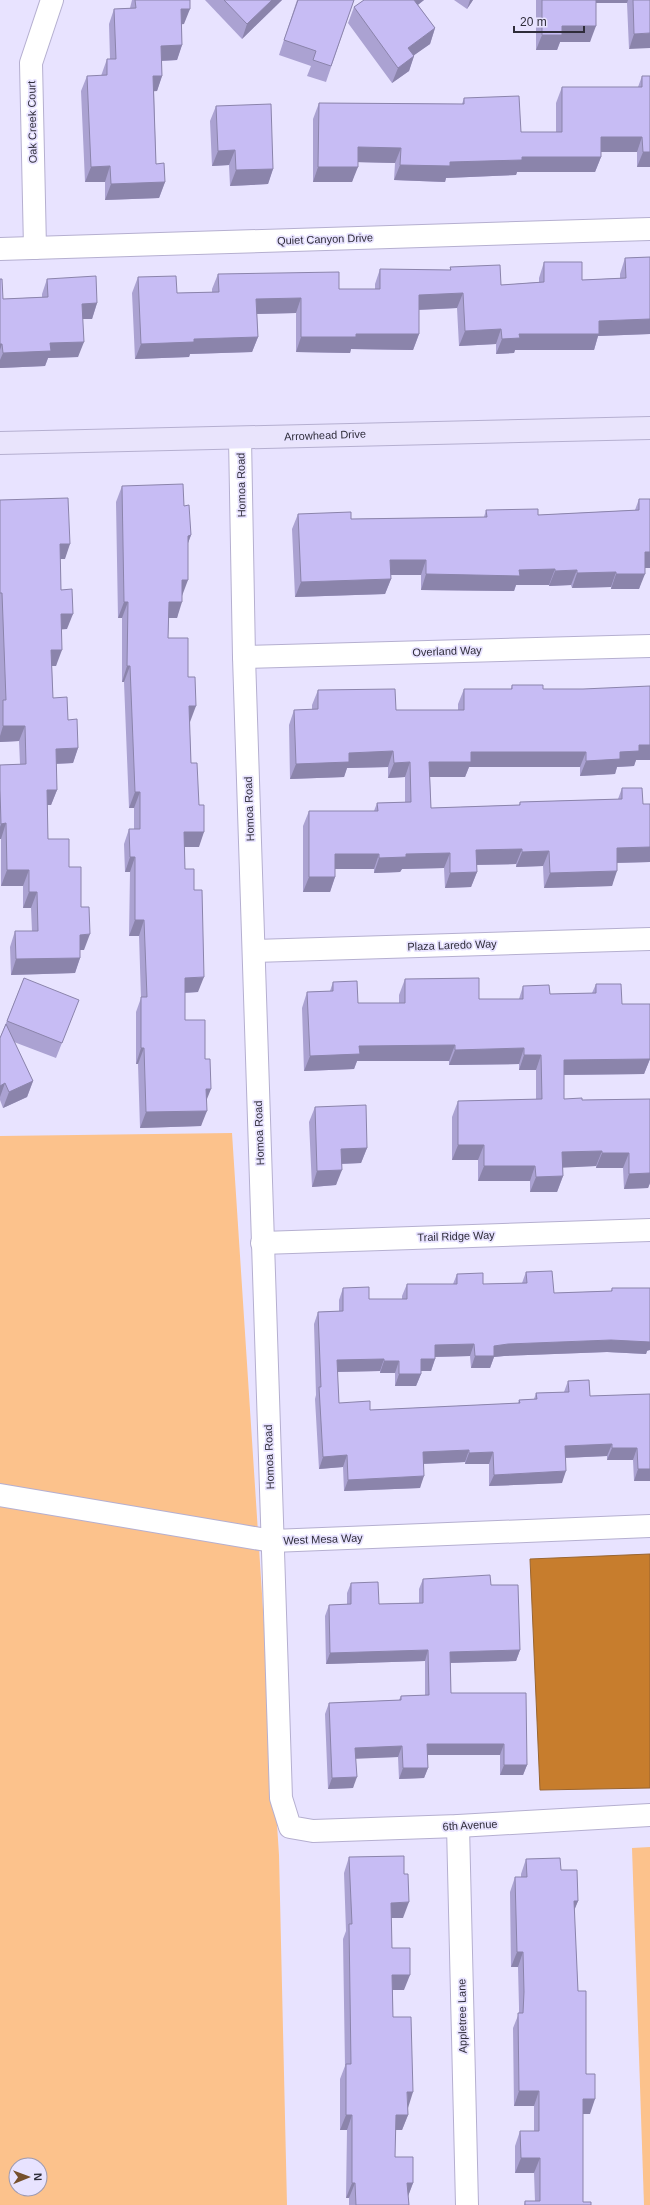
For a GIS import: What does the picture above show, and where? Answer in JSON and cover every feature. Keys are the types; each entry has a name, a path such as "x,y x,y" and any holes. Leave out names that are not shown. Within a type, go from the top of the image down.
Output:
{"main road":[{"name":"Arrowhead Drive","path":"0,443 650,428"}],"street":[{"name":"Oak Creek Court","path":"35,248 31,63 52,0"},
{"name":"Quiet Canyon Drive","path":"0,249 650,229"},
{"name":"Homoa Road","path":"240,438 244,656 281,1798 290,1827"},
{"name":"Overland Way","path":"244,656 650,646"},
{"name":"Plaza Laredo Way","path":"254,951 650,939"},
{"name":"Trail Ridge Way","path":"262,1243 650,1230"},
{"name":"West Mesa Way","path":"0,1495 272,1541 650,1526"},
{"name":"6th Avenue","path":"290,1827 313,1831 458,1826 650,1815"},
{"name":"Appletree Lane","path":"458,1826 467,2205"}],"shaded area":[{"path":"232,1133 279,1855 287,2205 0,2205 0,1136"},
{"path":"650,1554 650,1788 540,1790 530,1559"},
{"path":"650,1847 650,2205 644,2205 632,1848"}],"building":[{"path":"135,0 190,0 190,9 181,9 182,45 161,46 162,76 153,76 156,164 164,163 165,182 111,184 110,166 91,167 87,76 107,75 107,59 116,59 114,9 136,8"},
{"path":"224,0 272,0 247,24"},
{"path":"298,0 354,0 331,66 313,60 316,51 284,40"},
{"path":"364,0 414,0 435,28 408,48 414,56 398,68 354,7"},
{"path":"542,0 596,0 596,26 562,26 562,35 542,35"},
{"path":"633,0 650,0 650,33 634,34"},
{"path":"642,76 650,76 650,152 643,152 642,137 601,137 601,157 522,157 522,160 450,162 450,166 400,165 401,148 358,147 358,167 318,167 319,103 464,104 464,98 519,96 521,132 562,132 562,87 642,87"},
{"path":"271,104 273,169 236,170 235,150 218,151 216,106"},
{"path":"650,257 650,319 599,321 599,334 519,334 520,338 502,339 501,329 465,331 463,293 419,295 419,334 356,334 356,337 301,337 301,298 256,299 258,337 194,339 194,342 141,344 138,277 176,276 177,293 219,292 218,274 339,272 339,289 380,289 380,269 451,270 450,267 500,265 501,285 544,282 544,262 582,262 582,280 626,278 625,258"},
{"path":"96,276 97,303 82,304 84,342 50,343 51,351 3,353 2,344 0,344 0,279 2,279 3,299 48,297 47,279"},
{"path":"183,484 184,506 189,505 191,535 188,536 188,580 182,580 182,602 169,602 168,638 188,638 188,677 195,677 196,706 189,706 191,763 197,763 199,805 204,805 204,832 184,832 185,869 194,869 194,890 202,890 204,977 185,978 185,1020 205,1020 205,1059 210,1059 211,1089 206,1089 207,1111 146,1112 144,1048 141,1048 141,997 147,997 144,920 135,920 135,857 130,857 129,829 140,829 140,792 135,792 130,666 127,666 128,602 124,602 122,486"},
{"path":"68,498 70,544 60,544 61,590 72,589 73,614 61,614 62,650 51,650 53,698 67,697 68,720 77,719 78,748 56,749 57,790 47,790 48,839 69,839 69,867 81,867 81,907 89,907 90,934 80,935 80,958 16,959 15,931 38,931 37,892 29,892 29,870 7,870 6,823 1,824 0,765 26,764 25,726 3,726 3,700 6,700 2,593 0,593 0,500"},
{"path":"639,499 650,499 650,552 645,552 645,574 616,574 616,572 577,573 577,570 555,571 555,569 519,570 520,576 426,574 426,560 390,560 391,579 301,582 298,514 351,512 351,519 487,517 486,510 538,509 538,515 639,510"},
{"path":"512,685 543,685 543,689 650,686 650,745 639,745 639,751 620,752 620,759 586,761 586,752 471,752 471,762 429,762 431,808 520,805 520,802 622,799 622,788 642,788 643,804 650,804 650,847 617,848 617,871 550,873 549,851 522,852 522,849 476,850 477,872 450,873 450,853 406,854 406,857 379,858 379,854 335,854 335,877 309,877 309,811 378,811 377,803 411,802 410,762 394,763 393,751 349,753 349,762 296,764 294,710 318,709 318,690 395,689 396,710 464,710 464,689 512,689"},
{"path":"24,978 79,1000 62,1043 7,1021"},
{"path":"479,978 479,999 523,999 523,986 549,985 550,994 596,993 596,984 621,984 622,1004 650,1004 650,1059 564,1060 564,1099 650,1099 650,1173 629,1174 629,1153 602,1153 602,1151 562,1152 563,1176 536,1177 535,1166 484,1166 484,1145 458,1145 458,1101 542,1099 541,1055 524,1055 524,1048 455,1050 455,1045 359,1046 360,1054 310,1056 307,992 333,991 333,982 357,981 358,1003 405,1003 405,979"},
{"path":"6,1024 33,1081 9,1092 5,1083 0,1086 0,1038"},
{"path":"366,1105 367,1148 341,1149 342,1170 317,1171 315,1107"},
{"path":"552,1271 554,1293 612,1291 612,1288 650,1288 650,1342 611,1340 508,1344 494,1346 494,1356 475,1356 474,1344 435,1345 435,1359 421,1359 421,1374 399,1374 399,1361 384,1361 384,1359 337,1360 339,1403 370,1401 370,1410 520,1403 519,1400 537,1399 536,1393 569,1392 568,1381 589,1380 590,1396 650,1394 650,1469 638,1469 637,1448 612,1448 612,1444 565,1446 566,1471 494,1475 493,1452 469,1453 469,1450 423,1452 424,1476 348,1480 347,1455 323,1457 319,1387 321,1387 318,1312 343,1311 343,1288 369,1287 369,1299 407,1299 407,1284 457,1284 457,1274 483,1273 483,1284 527,1283 526,1272"},
{"path":"490,1575 491,1585 518,1585 520,1650 450,1652 451,1693 526,1693 527,1765 504,1765 504,1744 427,1744 428,1768 403,1768 402,1746 355,1748 357,1777 332,1778 329,1703 401,1700 401,1696 429,1695 428,1650 330,1653 329,1605 351,1604 351,1583 378,1582 379,1604 423,1603 423,1579"},
{"path":"404,1856 404,1874 408,1874 409,1902 391,1903 392,1948 410,1948 410,1975 392,1975 393,2017 411,2017 413,2092 407,2092 408,2115 396,2115 395,2157 413,2157 413,2183 407,2183 409,2205 356,2205 355,2183 352,2183 352,2115 346,2115 346,2064 351,2064 349,1924 352,1924 349,1857"},
{"path":"560,1858 561,1870 577,1870 578,1901 574,1901 578,1991 586,1991 586,2074 595,2074 595,2099 583,2099 583,2202 591,2202 591,2205 525,2205 525,2201 540,2201 540,2158 521,2158 520,2131 539,2131 539,2091 519,2091 518,2013 523,2013 524,1992 523,1952 517,1952 515,1877 527,1877 526,1859"}]}
